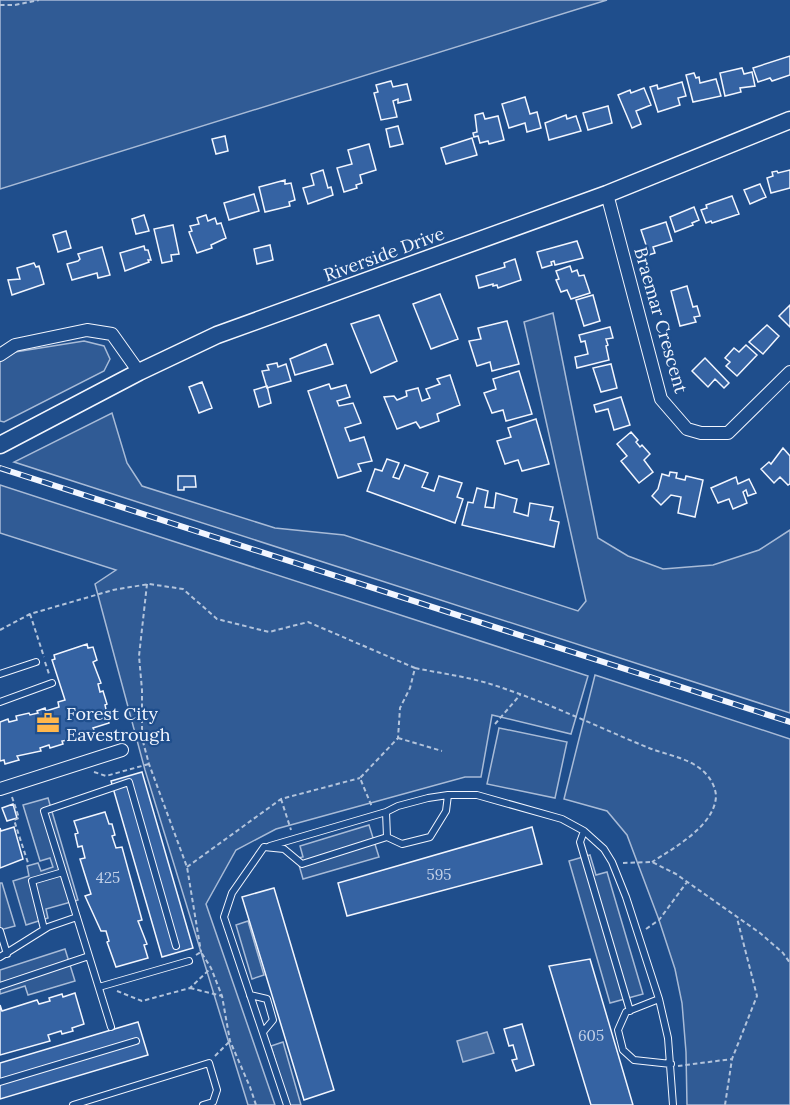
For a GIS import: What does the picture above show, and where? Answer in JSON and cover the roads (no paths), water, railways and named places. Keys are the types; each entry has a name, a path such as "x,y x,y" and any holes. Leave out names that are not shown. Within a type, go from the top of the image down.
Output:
{"main road":[{"name":"Riverside Drive","path":"0,445 139,372 217,335 608,194 790,120"}],"street":[{"name":"Braemar Crescent","path":"608,194 661,399 687,429 701,433 728,433 790,372"},
{"path":"0,355 15,345 87,330 112,334 139,372"},
{"path":"4,788 122,750"}],"lane":[{"path":"0,674 36,662"},
{"path":"0,702 52,683"},
{"path":"111,1027 101,986 89,956 44,811 129,782 176,946"},
{"path":"264,847 284,849 302,864 387,837 402,844 430,837 446,811 448,795"},
{"path":"286,1105 224,917 232,893 264,847 386,812 398,806 448,795 477,795 562,819 584,831 604,849 612,862 659,999 668,1038 673,1105"},
{"path":"386,812 387,837"},
{"path":"584,831 580,842 630,1011"},
{"path":"44,929 32,881 63,872"},
{"path":"0,931 3,956 44,929 77,917"},
{"path":"178,955 181,963"},
{"path":"0,986 89,956"},
{"path":"101,986 189,961"},
{"path":"250,995 267,999 273,1020 263,1032"},
{"path":"659,999 626,1012 618,1030 623,1050 634,1060 671,1065"},
{"path":"0,1082 136,1041"},
{"path":"73,1105 208,1064 217,1090 213,1102 203,1105"}],"railway":[{"path":"0,468 790,722"}],"place":[{"name":"Forest City Eavestrough","path":"48,723"}]}
